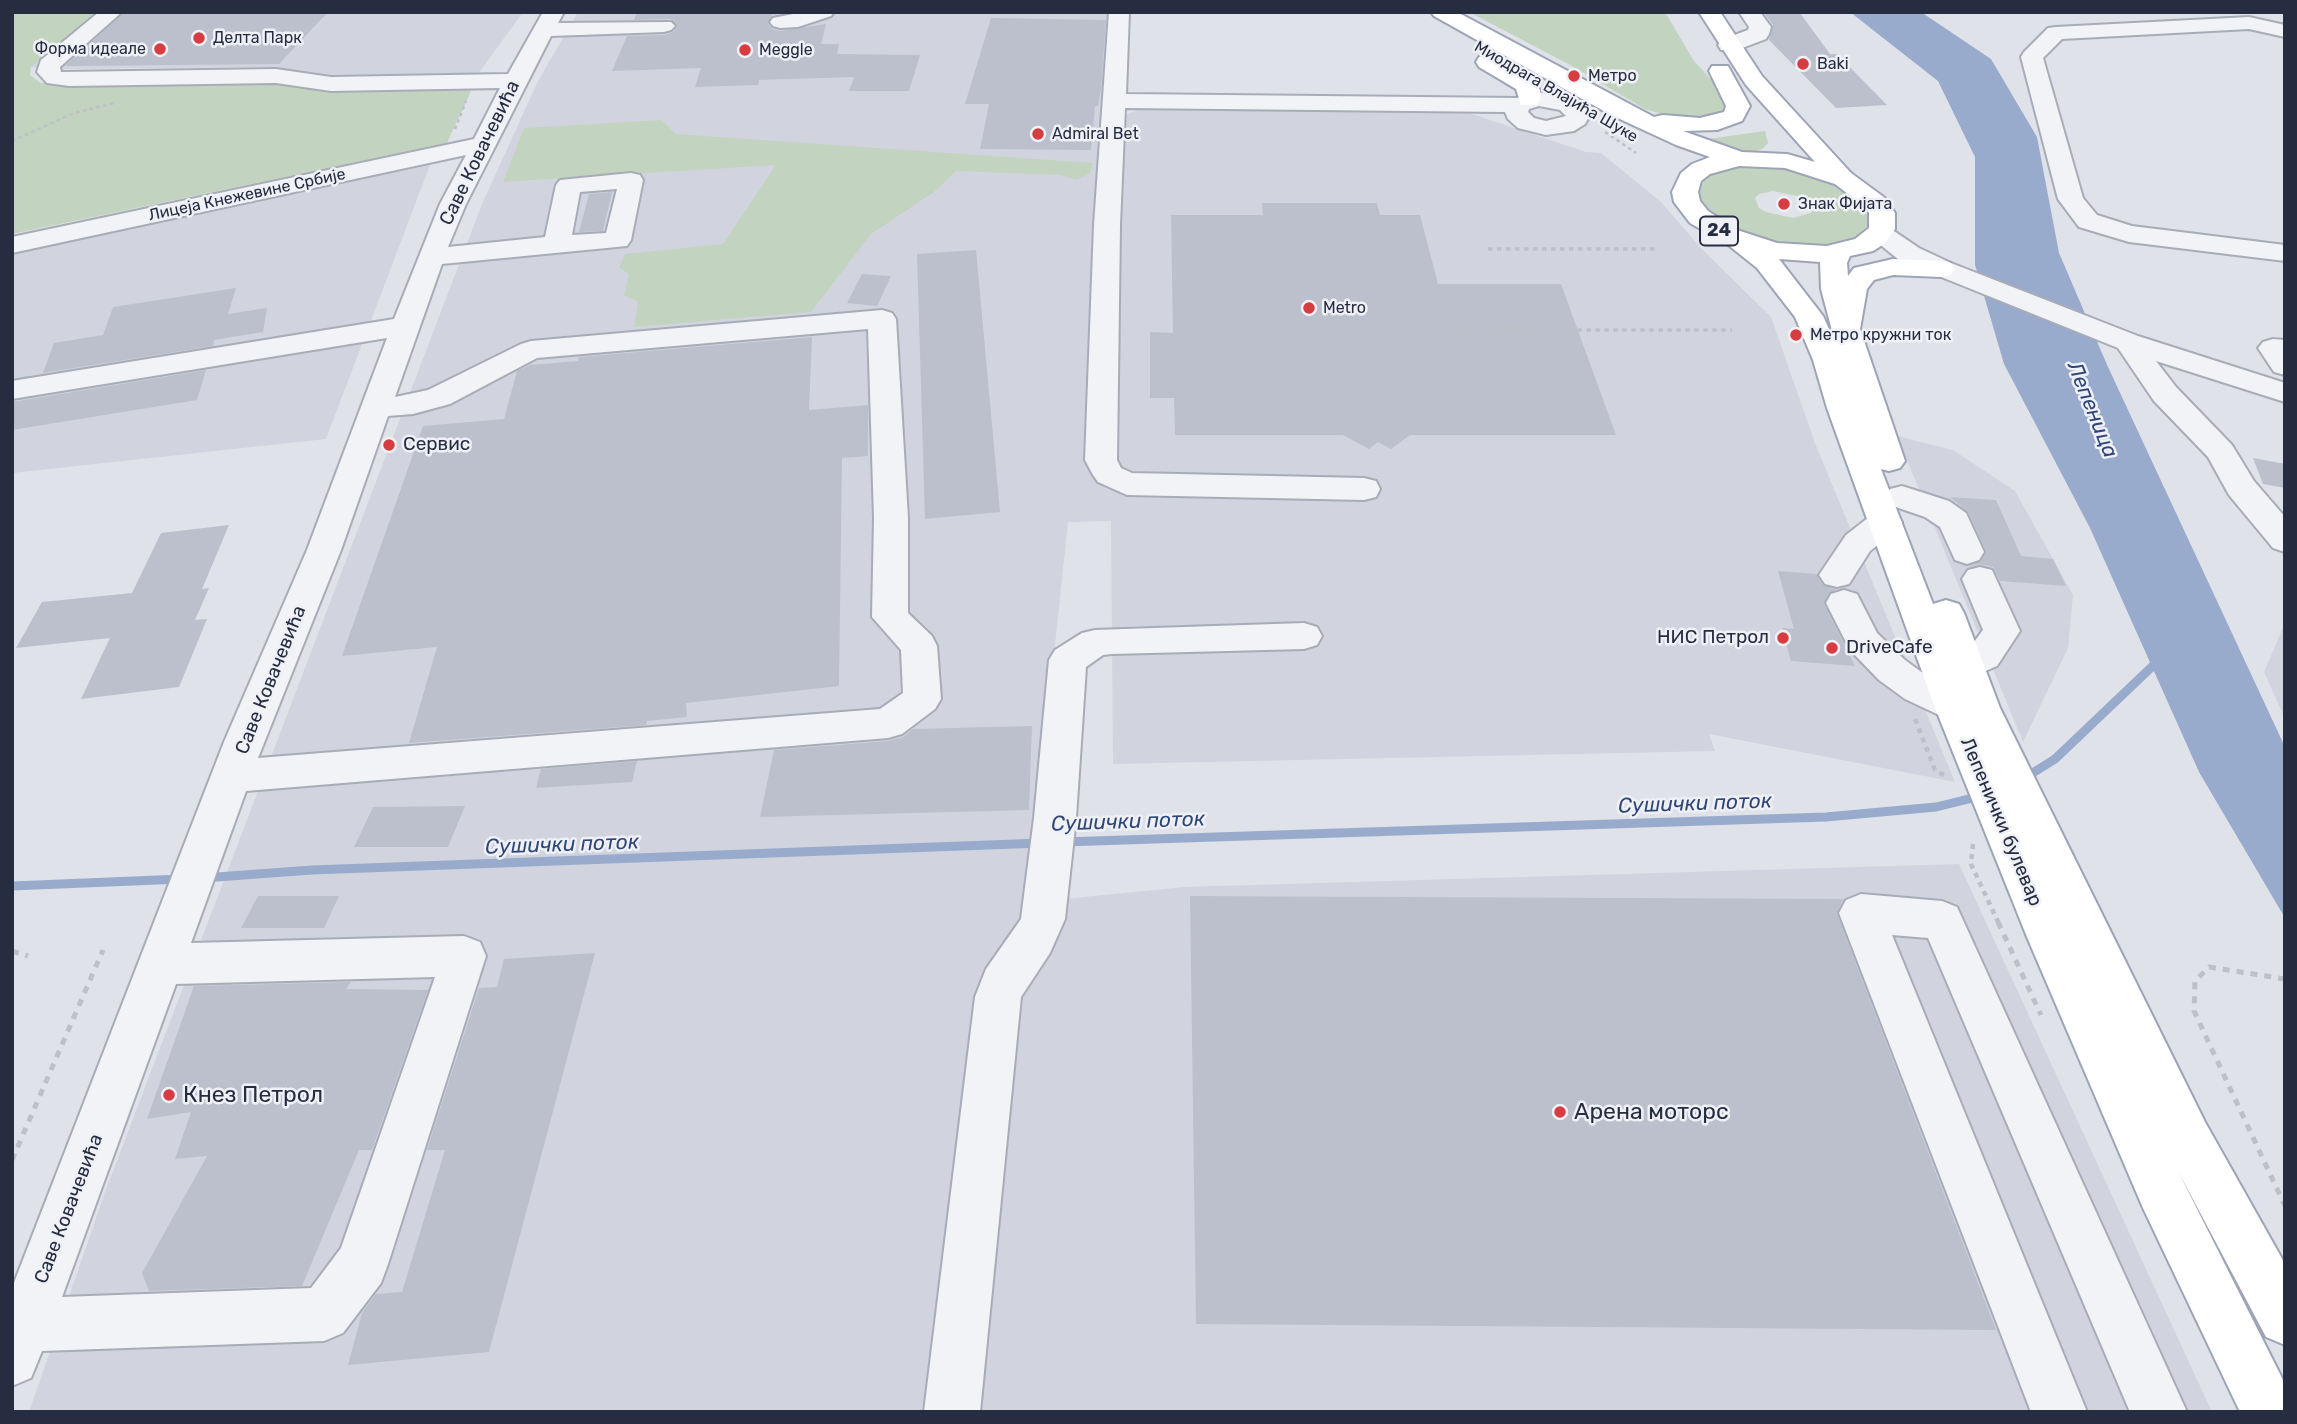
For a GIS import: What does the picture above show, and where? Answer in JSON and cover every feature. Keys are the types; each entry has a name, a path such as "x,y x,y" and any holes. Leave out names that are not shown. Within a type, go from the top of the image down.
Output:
{"main road":[{"name":"24","path":"1709,12 1729,45 1762,89 1844,178 1876,203 1883,219 1879,233"},
{"path":"1431,15 1448,37 1524,84 1529,90 1523,103"},
{"name":"Миодрага Влајића Шуке","path":"1431,15 1619,117 1684,140 1752,159"},
{"path":"1703,49 1781,137 1774,151 1752,159"},
{"path":"1587,124 1619,117 1678,125 1723,121 1734,116 1739,110 1720,71"},
{"name":"Миодрага Влајића Шуке","path":"1619,117 1655,157 1687,182"},
{"name":"24","path":"1844,178 1811,166 1752,159 1707,166 1687,182 1685,197 1694,212 1712,227 1737,240 1788,253 1847,251"},
{"path":"1847,251 1870,242 1879,233"},
{"name":"Лепенички булевар","path":"1737,240 1767,262 1809,316 1828,360 1842,408 1967,665 2000,781"},
{"name":"Лепенички булевар","path":"1847,251 1833,263 1832,273 1893,510 1952,705 2000,781 2031,851 2155,1177 2269,1412"},
{"path":"1846,332 1853,288 1864,274 1893,267 1941,270"},
{"name":"Лепенички булевар","path":"2031,851 2285,1318"}],"street":[{"path":"112,12 49,65 48,72 55,78 69,79 276,76 331,84 515,82"},
{"path":"780,22 798,21 824,12"},
{"path":"1119,12 1107,225 1101,460 1109,475 1127,484 1364,489"},
{"path":"1729,45 1758,34 1760,27 1749,12"},
{"path":"549,21 605,20 664,26"},
{"name":"Саве Ковачевића","path":"19,1342 232,776 324,550 431,257 453,204 549,21"},
{"path":"2285,31 2249,23 2056,33 2032,57 2071,199 2088,221 2129,234 2285,253"},
{"path":"1113,101 1523,103"},
{"path":"1523,103 1516,114 1520,119 1536,126 1557,128 1587,124"},
{"name":"Лицеја Кнежевине Србије","path":"12,245 483,145"},
{"path":"1879,233 1909,254 1941,270 2128,342 2285,393"},
{"path":"431,257 556,244"},
{"path":"1847,251 1941,270"},
{"path":"232,776 888,723 922,699 919,646 890,617 891,518 882,319 531,350 439,397 413,405 378,407"},
{"path":"12,390 406,326"},
{"path":"2128,342 2165,394 2221,452 2241,487 2285,540"},
{"path":"2285,349 2273,348 2285,366"},
{"path":"2165,394 2172,379 2182,374 2221,374"},
{"path":"1952,705 1917,689 1892,670 1863,641 1840,589 1858,543 1893,510 1937,509 1954,521 2002,631 1984,656 1967,665"},
{"path":"952,1412 998,997 1002,983 1034,939 1043,919 1055,818 1068,660 1095,643 1112,640 1304,636"},
{"path":"2059,1412 1861,913 1942,920 2159,1412"},
{"path":"19,1342 324,1314 362,1264 464,956 166,949"}],"path":[{"path":"12,141 74,113 118,102"},
{"path":"1587,124 1655,157"},
{"path":"1488,249 1655,249"},
{"path":"1451,335 1471,330 1732,330"},
{"path":"12,1160 103,950"},
{"path":"12,951 28,956"},
{"path":"2285,979 2209,967 2195,981 2194,1011 2285,1206"}],"shaded area":[{"name":"Делта Парк","path":"96,12 523,12 478,74 331,75 272,67 30,67"},
{"path":"578,12 1113,12 1122,119 1127,114 1144,108 1457,109 1586,152 1601,153 1661,202 1700,247 1771,317 1815,443 1955,782 1709,734 1715,751 1113,764 1111,521 1068,522 1028,900 1044,901 1185,887 1959,864 2212,1412 29,1412 105,1192 482,204 538,81"},
{"path":"430,165 326,439 12,473 12,253"},
{"path":"1897,436 1953,450 2015,491 2073,595 2068,648 2023,742"},
{"path":"2285,623 2285,719 2264,672"}],"green space":[{"path":"12,12 96,12 31,67 30,75 41,83 265,79 311,89 458,88 471,91 447,143 12,234"},
{"path":"1469,12 1665,12 1694,61 1727,97 1726,112 1703,120 1665,115 1645,109 1572,66"},
{"path":"661,120 676,134 1093,163 1090,173 1077,180 1061,175 956,171 934,192 871,234 811,312 634,327 638,302 624,295 629,274 619,268 625,254 723,244 776,165 503,182 524,128"},
{"path":"1765,131 1768,143 1753,152 1742,153 1701,140"},
{"path":"1737,166 1789,167 1828,178 1866,206 1869,216 1867,226 1860,235 1848,241 1811,247 1767,241 1733,229 1709,213 1699,195 1704,180 1712,174","holes":["1773,191 1802,197 1812,205 1811,213 1793,218 1766,212 1759,208 1755,198 1759,194"]}],"water":[{"name":"Лепеница","path":"1850,12 1921,12 1991,59 2037,137 2059,253 2108,367 2285,747 2285,918 2199,772 2090,528 2004,364 1975,265 1975,157 1938,81"}],"building":[{"name":"Делта Парк","path":"125,12 328,12 279,64 65,66"},
{"name":"Meggle","path":"637,12 788,12 772,15 768,24 772,29 780,31 826,24 821,44 839,44 837,54 920,55 909,91 849,91 854,77 759,80 758,85 695,87 701,68 612,71 627,36 665,35 678,26 671,19 634,20"},
{"path":"1763,12 1800,13 1830,54 1837,54 1887,105 1836,108 1769,40 1773,25"},
{"path":"991,18 1106,20 1101,89 1098,106 1095,106 1091,150 980,149 989,104 965,104"},
{"path":"612,192 603,231 579,232 589,194"},
{"name":"Metro","path":"1262,203 1377,203 1380,215 1420,215 1438,284 1561,284 1616,435 1410,435 1391,449 1378,442 1369,449 1343,435 1175,435 1174,398 1150,398 1150,332 1173,333 1171,215 1263,215"},
{"path":"976,250 1000,512 925,519 917,254"},
{"path":"862,274 891,276 877,306 847,303"},
{"path":"236,288 228,314 267,308 263,332 214,340 213,346 43,373 54,343 103,335 113,307"},
{"path":"812,337 809,410 868,405 868,456 842,458 839,686 686,703 687,717 647,721 646,725 409,743 437,647 342,656 423,426 504,419 517,371 530,365 578,361 579,357"},
{"path":"206,370 197,400 12,430 12,402"},
{"path":"2253,458 2285,464 2285,488 2263,484"},
{"path":"1950,497 1996,500 2021,556 2053,559 2066,586 2000,581 1993,567 1979,564 1967,568 1981,561 1986,551 1968,512"},
{"path":"229,525 202,589 209,588 195,620 207,619 179,687 81,699 110,638 16,648 42,602 132,593 161,533"},
{"path":"1778,571 1817,574 1823,585 1837,590 1829,593 1824,604 1855,666 1791,661 1782,628 1794,629"},
{"path":"1032,726 1029,810 760,817 774,750 888,741 903,737 913,729"},
{"path":"637,761 632,782 536,788 541,769"},
{"path":"465,806 448,847 354,847 373,807"},
{"path":"258,896 339,896 324,928 241,928"},
{"name":"Арена моторс","path":"1190,896 1843,899 1837,914 1996,1330 1196,1324"},
{"path":"595,953 489,1352 348,1365 362,1313 376,1294 402,1292 445,1150 427,1150 479,988 497,987 504,959"},
{"path":"351,982 346,989 428,990 372,1150 359,1150 302,1286 149,1291 142,1273 207,1156 175,1159 191,1112 147,1119 194,986"}],"waterway":[{"name":"Сушички поток","path":"2023,779 2055,759 2159,660"},
{"name":"Сушички поток","path":"1063,842 1826,817 1936,807 1981,796"},
{"name":"Сушички поток","path":"203,878 312,870 1042,843"},
{"name":"Сушички поток","path":"12,886 182,879"}],"place":[{"name":"Делта Парк","path":"199,38"},
{"name":"Форма идеале","path":"160,49"},
{"name":"Meggle","path":"745,50"},
{"name":"Baki","path":"1803,64"},
{"name":"Метро","path":"1574,76"},
{"name":"Admiral Bet","path":"1038,134"},
{"name":"Знак Фијата","path":"1784,204"},
{"name":"Metro","path":"1309,308"},
{"name":"Метро кружни ток","path":"1796,335"},
{"name":"Сервис","path":"389,445"},
{"name":"НИС Петрол","path":"1783,638"},
{"name":"DriveCafe","path":"1832,648"},
{"name":"Кнез Петрол","path":"169,1095"},
{"name":"Арена моторс","path":"1560,1112"}]}
